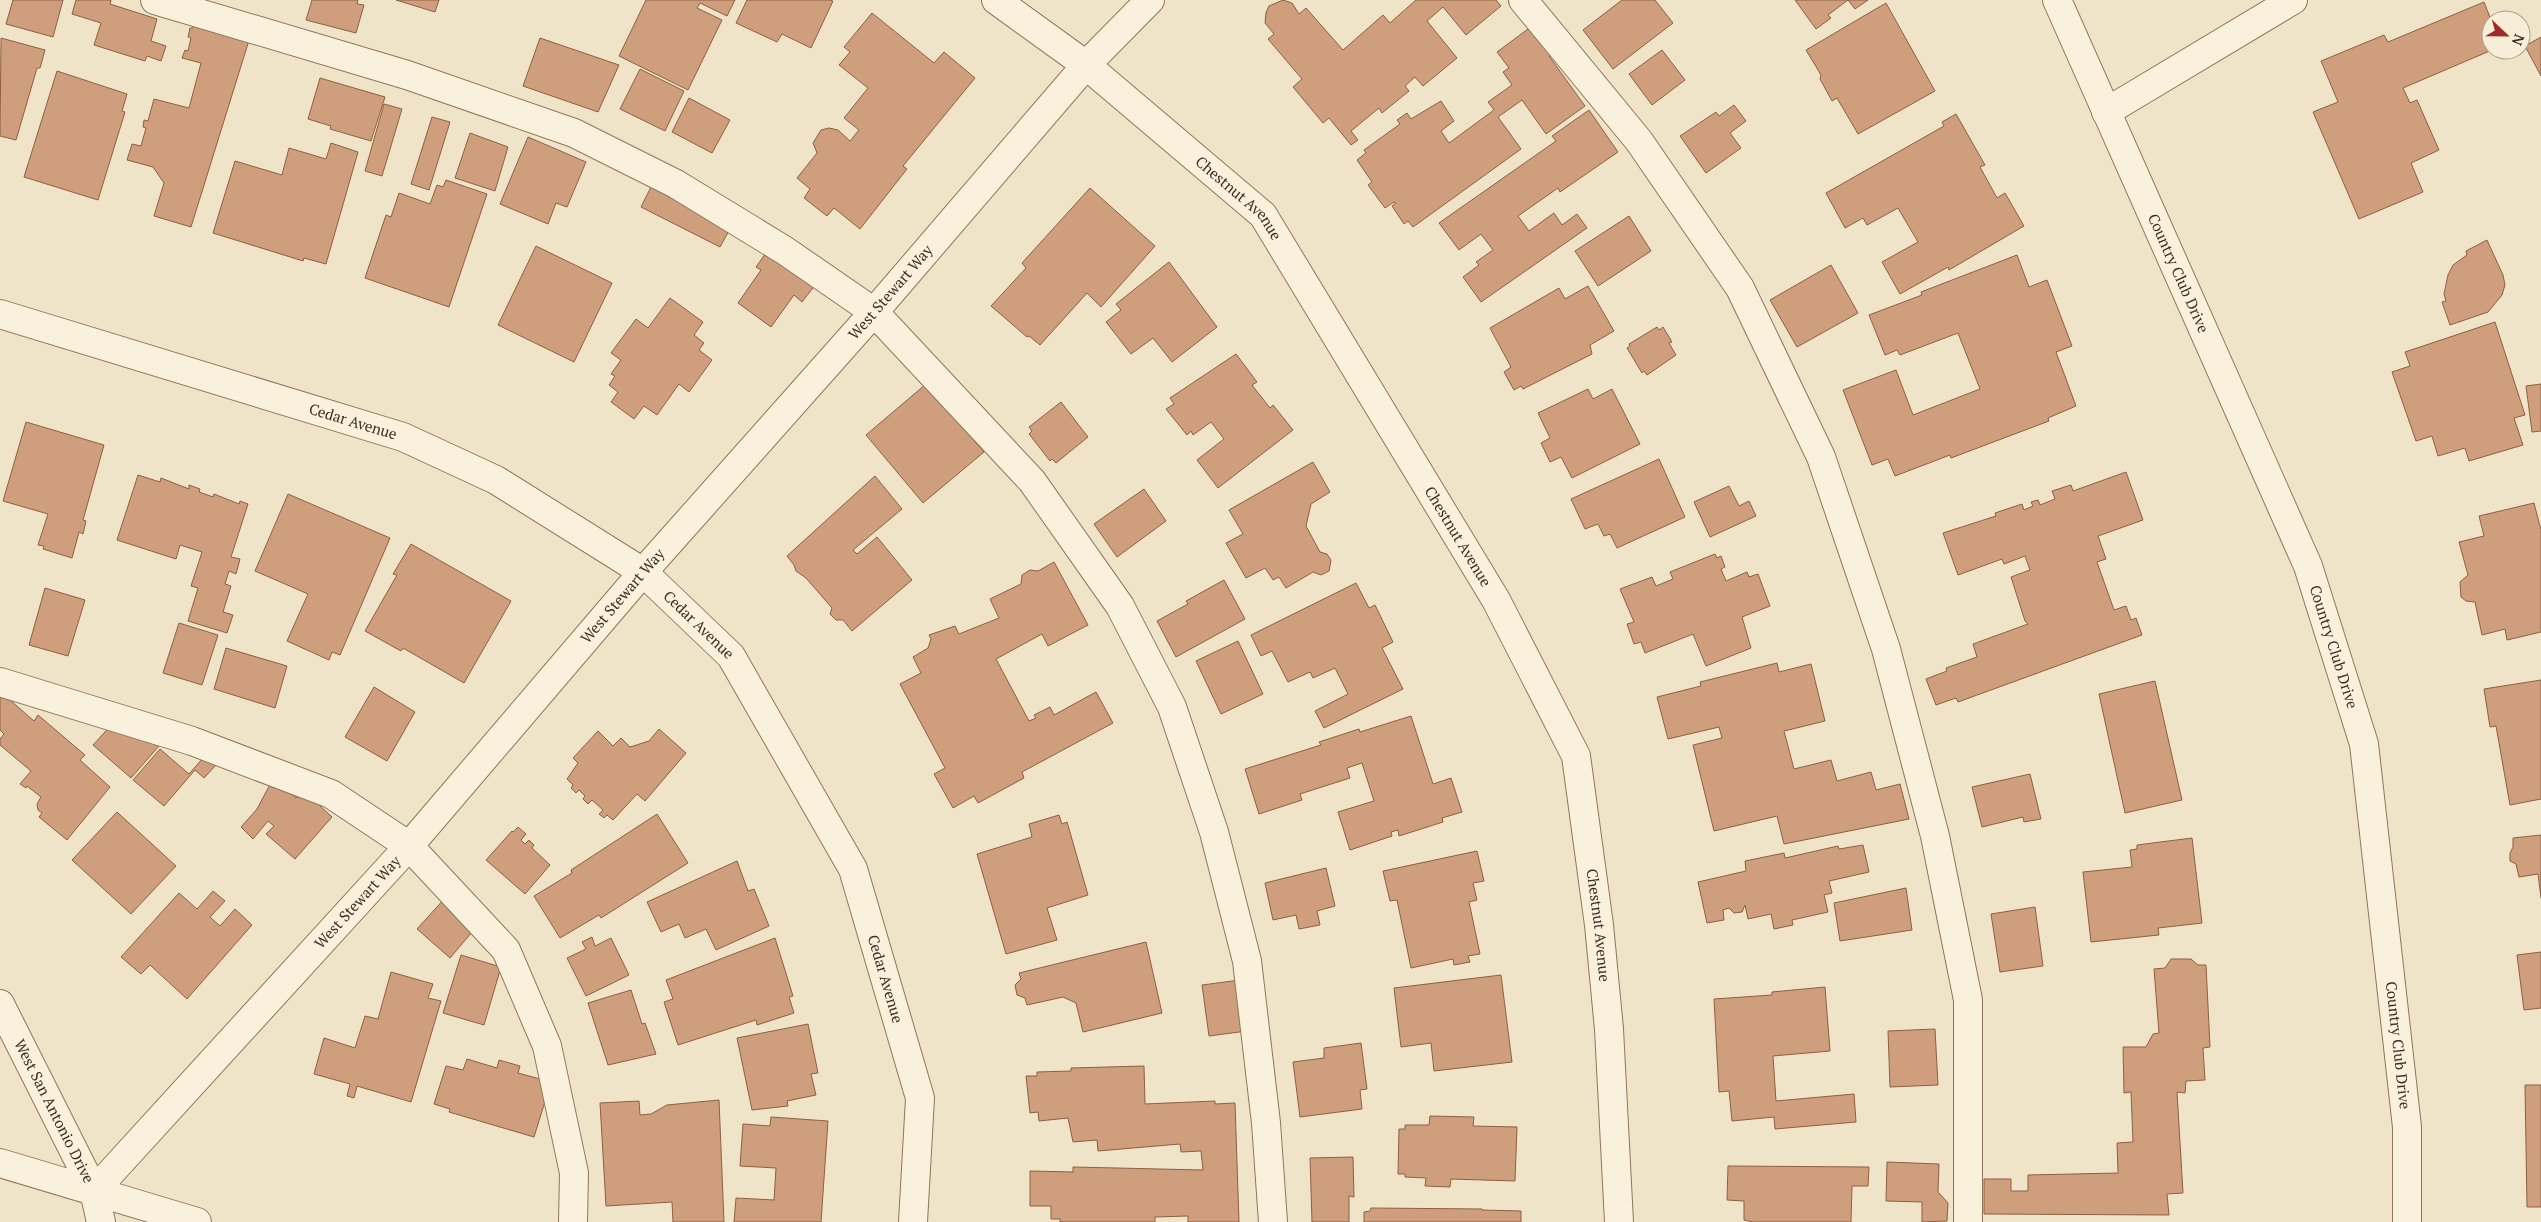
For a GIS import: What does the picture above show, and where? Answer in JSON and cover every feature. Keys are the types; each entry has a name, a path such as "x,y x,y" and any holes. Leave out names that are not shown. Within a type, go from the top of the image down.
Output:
{"street":[{"path":"155,0 407,75 574,133 676,184 784,250 874,312 1032,481 1120,606 1172,707 1214,832 1248,961 1266,1123 1273,1222"},
{"name":"Chestnut Avenue","path":"996,0 1086,65 1262,215 1496,600 1576,756 1599,925 1609,1029 1619,1222"},
{"name":"West Stewart Way","path":"94,1191 409,846 643,572 874,312 1086,65 1150,0"},
{"path":"1523,0 1639,140 1740,288 1821,457 1886,649 1935,836 1968,1000 1968,1222"},
{"name":"Country Club Drive","path":"2057,0 2308,566 2364,744 2407,1127 2407,1222"},
{"path":"2106,112 2293,0"},
{"name":"Cedar Avenue","path":"0,314 403,437 496,480 643,572 730,656 853,869 920,1098 913,1222"},
{"path":"0,682 192,741 331,794 409,846 506,950 546,1046 574,1173 573,1222"},
{"name":"West San Antonio Drive","path":"0,1004 94,1191 101,1222"},
{"path":"0,1163 197,1222"}],"building":[{"path":"13,0 63,0 53,37 6,24"},
{"path":"76,0 111,0 110,4 157,19 151,41 166,46 161,61 147,56 145,61 94,45 101,23 72,14"},
{"path":"312,0 358,0 357,4 364,5 356,33 306,20"},
{"path":"396,0 439,0 435,12"},
{"path":"646,0 735,0 727,16 700,3 697,8 722,20 688,90 619,56"},
{"path":"747,0 833,1 811,48 782,34 777,42 736,23"},
{"path":"1283,0 1292,3 1299,14 1306,8 1343,50 1383,15 1390,23 1416,0 1496,0 1501,6 1466,35 1443,7 1427,21 1457,58 1423,86 1415,77 1405,86 1409,91 1382,113 1379,108 1351,131 1358,140 1351,145 1329,118 1323,123 1293,87 1302,79 1268,39 1274,34 1265,23 1266,13 1269,6"},
{"path":"1622,0 1655,0 1673,23 1613,69 1583,30"},
{"path":"1795,0 1848,0 1828,15 1831,18 1816,29"},
{"path":"1848,0 1868,0 1855,9"},
{"path":"2484,2 2487,10 2481,10 2481,55 2403,88 2410,103 2417,100 2439,150 2411,163 2423,192 2359,219 2313,112 2338,102 2321,61 2384,35 2388,42"},
{"path":"1886,3 1935,91 1858,134 1837,98 1832,101 1820,79 1821,75 1806,50"},
{"path":"872,13 934,63 944,52 975,78 903,166 907,169 860,229 834,208 827,216 804,198 810,189 797,178 817,153 813,143 821,130 829,128 838,130 850,141 859,130 844,118 868,88 839,65 850,52 844,47"},
{"path":"195,22 250,37 191,227 154,216 164,183 153,167 127,160 132,144 141,146 146,128 143,127 144,120 148,121 154,99 189,108 201,63 182,58 185,50 188,51 191,38 188,37 190,28 193,28"},
{"path":"1532,26 1552,54 1549,56 1585,106 1546,134 1522,100 1498,117 1521,149 1413,227 1408,221 1404,224 1392,206 1396,203 1394,202 1385,208 1368,185 1372,182 1357,160 1366,153 1364,150 1400,124 1397,120 1407,113 1411,119 1441,101 1454,121 1441,131 1449,143 1494,110 1488,102 1512,85 1503,72 1509,68 1497,52"},
{"path":"2541,37 2541,76 2531,57 2531,43"},
{"path":"1,38 45,50 40,68 37,68 16,140 0,136"},
{"path":"540,38 619,65 598,112 523,86"},
{"path":"1662,50 1685,80 1652,105 1629,74"},
{"path":"640,69 684,91 665,131 620,109"},
{"path":"57,71 127,94 122,111 125,112 98,200 24,177"},
{"path":"320,78 385,97 371,141 330,129 331,126 308,119"},
{"path":"689,98 730,120 712,153 672,132"},
{"path":"384,104 402,109 382,176 365,171"},
{"path":"1734,105 1746,121 1730,133 1741,148 1706,173 1680,136 1716,112 1719,116"},
{"path":"1589,110 1618,152 1560,192 1558,188 1518,216 1529,231 1554,213 1562,225 1577,214 1587,228 1481,302 1463,277 1479,265 1476,262 1493,250 1481,234 1459,250 1439,223 1556,141 1552,136"},
{"path":"1956,114 1985,165 1980,167 1997,198 2005,193 2024,226 1949,270 1948,267 1900,294 1882,262 1918,242 1898,208 1867,225 1863,218 1845,228 1826,193 1944,126 1942,122"},
{"path":"432,117 450,122 429,190 411,184"},
{"path":"470,133 508,147 495,191 455,178"},
{"path":"528,137 586,162 567,207 556,203 548,224 500,204"},
{"path":"331,143 358,152 326,264 304,258 303,261 213,233 235,161 282,175 289,148 326,159"},
{"path":"446,180 487,194 449,307 365,278 386,215 391,217 399,193 430,204 437,185 443,187"},
{"path":"654,181 731,227 720,247 641,207"},
{"path":"1090,188 1155,246 1101,307 1087,293 1040,345 1029,336 1027,337 991,306 1026,268 1022,263"},
{"path":"1629,216 1651,251 1598,286 1575,251"},
{"path":"2487,240 2503,275 2505,285 2502,295 2488,312 2450,325 2442,302 2446,301 2444,294 2448,275 2453,265 2467,255 2466,251"},
{"path":"536,246 612,283 574,362 498,325"},
{"path":"768,250 816,284 802,302 794,295 771,327 738,303 761,270 756,267"},
{"path":"2017,255 2029,287 2047,280 2072,346 2056,352 2076,406 2048,418 2049,421 1951,458 1950,455 1895,476 1888,459 1872,465 1843,390 1896,370 1913,415 1980,389 1958,333 1900,355 1897,350 1885,355 1869,315 1922,295 1921,292"},
{"path":"1169,262 1217,327 1172,362 1153,338 1131,354 1106,322 1121,310 1116,304"},
{"path":"1831,265 1858,313 1797,347 1770,300"},
{"path":"1588,286 1614,331 1590,345 1592,354 1523,389 1521,386 1514,390 1504,372 1511,367 1490,328 1559,288 1565,299"},
{"path":"670,298 703,322 694,335 704,343 699,350 712,360 689,392 679,384 657,415 644,406 634,419 611,402 618,392 609,385 615,376 611,374 621,360 611,353 636,319 648,328"},
{"path":"2495,322 2525,415 2514,418 2523,445 2469,461 2465,448 2438,456 2432,436 2416,441 2392,372 2410,366 2405,352"},
{"path":"1657,327 1659,330 1663,327 1672,342 1669,343 1676,355 1647,375 1644,371 1642,373 1627,348 1630,346 1629,344"},
{"path":"1236,354 1257,382 1252,385 1270,408 1273,405 1293,430 1218,488 1197,460 1224,439 1211,422 1193,435 1191,431 1187,435 1166,409 1174,404 1170,398"},
{"path":"926,384 984,452 923,503 866,435"},
{"path":"2541,384 2541,431 2532,432 2526,386"},
{"path":"1588,389 1593,399 1612,389 1640,444 1572,478 1561,457 1550,462 1541,443 1550,438 1538,413"},
{"path":"1061,402 1088,437 1056,463 1052,459 1050,461 1029,434 1032,431 1029,427"},
{"path":"26,422 104,445 83,520 86,521 83,534 79,532 72,558 43,549 44,546 38,545 48,514 3,501"},
{"path":"1659,459 1685,517 1617,548 1610,534 1604,536 1598,524 1585,529 1571,499"},
{"path":"1313,462 1330,492 1311,504 1306,526 1320,552 1327,554 1331,560 1329,571 1321,575 1313,572 1286,588 1279,577 1273,580 1265,568 1246,578 1226,543 1243,534 1229,510"},
{"path":"2126,472 2143,520 2098,536 2106,559 2097,562 2114,610 2126,606 2131,620 2136,618 2142,635 1958,702 1956,698 1936,705 1926,679 1947,671 1946,668 1977,657 1973,644 2028,624 2025,621 2011,577 2030,570 2025,556 2004,564 2002,559 1958,575 1943,533 1996,516 1995,513 2022,504 2024,510 2033,506 2031,502 2038,500 2040,505 2055,499 2052,491 2071,485 2073,491"},
{"path":"138,475 160,482 161,478 189,489 189,485 200,489 199,492 213,497 214,494 239,504 240,501 248,504 231,557 240,559 236,574 229,571 225,584 231,586 223,612 233,615 227,633 188,621 198,588 191,586 202,552 180,545 176,559 117,540"},
{"path":"875,476 902,509 853,550 857,554 877,537 912,580 852,631 843,620 836,620 830,614 832,608 806,578 796,571 787,556"},
{"path":"1729,486 1739,506 1749,501 1756,516 1710,537 1694,502"},
{"path":"1144,489 1166,521 1117,557 1094,524"},
{"path":"288,494 390,538 340,655 332,652 329,660 287,641 308,594 255,571"},
{"path":"2534,503 2541,530 2541,632 2507,640 2505,629 2482,635 2475,602 2466,601 2461,597 2460,582 2468,575 2459,542 2484,536 2479,516"},
{"path":"411,544 511,601 464,683 403,648 401,651 365,631 397,575 393,574"},
{"path":"1715,554 1717,558 1721,556 1725,567 1721,569 1726,581 1747,572 1749,577 1758,574 1770,606 1742,617 1751,648 1706,666 1693,634 1645,653 1641,642 1634,644 1627,624 1634,622 1620,589 1652,577 1656,586 1673,579 1670,572"},
{"path":"1054,562 1088,625 1048,646 1042,634 996,659 1029,721 1036,718 1034,715 1050,707 1054,715 1096,692 1113,723 1022,772 1024,778 978,803 974,796 953,808 934,774 945,768 900,684 921,673 913,657 928,648 931,639 929,635 955,626 959,634 999,618 990,599 1021,584 1022,575 1030,570 1038,571"},
{"path":"1224,580 1245,619 1176,657 1157,621 1188,604 1186,601"},
{"path":"1356,583 1369,608 1375,605 1393,642 1382,648 1403,689 1324,728 1315,711 1348,694 1335,668 1313,678 1310,672 1288,682 1272,651 1261,656 1251,635"},
{"path":"45,588 85,600 68,656 29,645"},
{"path":"179,623 218,635 202,685 163,673"},
{"path":"1238,641 1263,694 1221,714 1196,661"},
{"path":"226,648 287,666 275,708 214,689"},
{"path":"1777,663 1779,672 1811,664 1825,721 1784,731 1794,769 1831,760 1837,781 1871,772 1876,790 1900,784 1909,819 1784,844 1777,816 1714,831 1693,745 1722,738 1719,727 1668,739 1657,697 1701,686 1700,682"},
{"path":"2541,680 2541,799 2510,805 2496,726 2490,727 2484,689"},
{"path":"2155,681 2182,800 2125,813 2099,694"},
{"path":"374,687 415,712 387,761 345,737"},
{"path":"3,694 34,721 38,715 85,755 80,760 110,787 67,840 39,817 42,813 38,810 37,804 41,797 27,786 26,788 20,784 31,771 0,745 0,739 4,734 0,730 0,698"},
{"path":"1411,716 1433,784 1451,778 1462,812 1442,818 1443,822 1399,836 1398,830 1391,832 1392,836 1350,850 1338,812 1374,801 1362,763 1347,768 1350,778 1300,794 1302,800 1259,814 1245,769 1321,745 1319,742 1359,729 1360,732"},
{"path":"117,719 135,725 159,746 131,778 93,745"},
{"path":"659,729 686,753 645,801 637,794 613,820 607,815 604,818 599,814 603,810 592,800 588,804 583,799 585,796 579,790 576,793 571,788 573,785 567,779 578,763 573,758 598,731 613,746 621,738 630,747 649,741"},
{"path":"160,749 189,774 210,750 217,764 204,778 195,770 164,806 133,780"},
{"path":"2030,774 2041,819 2024,822 2023,817 1982,827 1972,787"},
{"path":"274,777 296,798 303,790 332,817 295,859 266,834 274,826 268,821 253,839 241,827 257,809"},
{"path":"117,812 176,866 131,914 72,860"},
{"path":"657,814 688,863 601,918 599,915 560,938 534,896 572,873 571,870"},
{"path":"1059,815 1062,824 1067,822 1088,895 1047,908 1057,940 1006,954 977,854 1032,837 1029,824"},
{"path":"518,827 526,834 521,840 525,844 529,840 534,845 532,848 550,865 525,894 486,860 512,831"},
{"path":"2541,835 2541,898 2538,874 2519,877 2516,864 2510,861 2510,853 2513,847 2513,838"},
{"path":"2192,838 2202,923 2158,928 2159,935 2091,942 2083,872 2132,867 2130,850 2137,849 2137,845"},
{"path":"1863,845 1869,872 1829,881 1832,893 1824,895 1828,912 1792,920 1793,925 1774,929 1771,914 1748,919 1745,905 1742,912 1734,913 1729,908 1723,910 1724,920 1707,923 1698,882 1746,871 1745,861 1784,853 1785,858 1838,846 1839,849"},
{"path":"1477,851 1484,881 1473,883 1477,900 1469,902 1480,954 1468,956 1470,962 1454,965 1453,959 1411,968 1397,900 1390,901 1383,871"},
{"path":"737,861 748,891 754,889 769,926 716,950 706,929 685,938 679,924 661,932 647,902"},
{"path":"1326,868 1335,906 1317,911 1320,925 1299,929 1296,915 1273,920 1265,883"},
{"path":"1906,888 1912,930 1840,941 1834,903"},
{"path":"213,891 225,901 210,917 220,926 235,909 252,925 187,999 150,965 141,974 121,957 179,893 197,909"},
{"path":"446,897 478,925 450,958 417,929"},
{"path":"2035,907 2043,966 2000,972 1991,914"},
{"path":"592,937 595,946 611,938 629,975 586,996 567,958 586,949 582,942"},
{"path":"775,938 793,996 789,997 794,1013 757,1025 756,1020 678,1045 664,1002 673,999 666,980"},
{"path":"1146,942 1162,1013 1083,1032 1076,1003 1063,997 1027,1005 1025,998 1017,995 1015,985 1021,979 1019,973"},
{"path":"2541,952 2541,1008 2524,1010 2517,955"},
{"path":"461,955 501,967 484,1025 443,1013"},
{"path":"2171,959 2191,959 2198,965 2206,965 2210,1047 2203,1048 2205,1080 2186,1081 2185,1093 2177,1092 2183,1193 2167,1194 2169,1215 1984,1214 1984,1179 2011,1179 2011,1191 2028,1191 2028,1175 2118,1173 2117,1143 2133,1142 2131,1092 2124,1093 2123,1047 2146,1047 2153,1034 2159,1033 2154,969 2165,968"},
{"path":"391,972 433,984 428,998 441,1001 411,1102 357,1086 354,1098 347,1096 350,1084 314,1074 324,1038 355,1048 365,1016 378,1019"},
{"path":"1501,975 1512,1062 1434,1071 1431,1043 1401,1047 1394,988"},
{"path":"1240,980 1247,1031 1209,1036 1202,985"},
{"path":"1825,987 1830,1051 1773,1056 1776,1101 1854,1094 1856,1122 1775,1129 1774,1117 1732,1121 1729,1091 1719,1092 1714,999 1772,995 1772,992"},
{"path":"631,990 642,1024 645,1023 656,1054 608,1065 588,1003"},
{"path":"808,1024 818,1073 811,1074 816,1095 787,1101 788,1106 752,1110 737,1038"},
{"path":"1935,1029 1938,1085 1890,1087 1888,1031"},
{"path":"1361,1043 1367,1089 1360,1090 1362,1109 1300,1117 1293,1062 1324,1058 1324,1048"},
{"path":"467,1059 497,1068 499,1060 520,1066 518,1073 551,1082 534,1137 449,1112 450,1109 434,1104 446,1066 463,1070"},
{"path":"1144,1066 1145,1104 1215,1101 1215,1104 1235,1103 1239,1222 1188,1222 1188,1216 1155,1217 1155,1222 1060,1222 1060,1219 1051,1219 1051,1206 1030,1206 1030,1171 1073,1172 1073,1167 1203,1170 1201,1151 1181,1152 1180,1144 1098,1151 1097,1140 1073,1142 1068,1118 1039,1121 1038,1112 1030,1113 1026,1076 1037,1076 1037,1072 1071,1071 1071,1068"},
{"path":"2525,1085 2541,1085 2541,1207 2527,1207"},
{"path":"719,1100 724,1222 673,1222 672,1202 606,1206 600,1103 639,1101 640,1115 651,1114 667,1105"},
{"path":"1430,1116 1474,1117 1473,1126 1517,1127 1515,1181 1451,1179 1450,1187 1425,1186 1426,1178 1405,1177 1405,1174 1398,1174 1399,1129 1405,1129 1405,1125 1429,1125"},
{"path":"771,1117 828,1121 821,1222 734,1222 736,1198 774,1200 776,1168 740,1166 743,1124 770,1126"},
{"path":"1353,1157 1354,1197 1349,1196 1349,1222 1312,1222 1310,1158"},
{"path":"1887,1162 1939,1164 1938,1192 1948,1203 1947,1221 1922,1222 1922,1202 1886,1201"},
{"path":"1728,1166 1869,1167 1868,1186 1852,1186 1851,1222 1753,1222 1744,1220 1744,1201 1727,1200"},
{"path":"1371,1208 1521,1211 1521,1222 1364,1222 1364,1212 1370,1211"}]}
